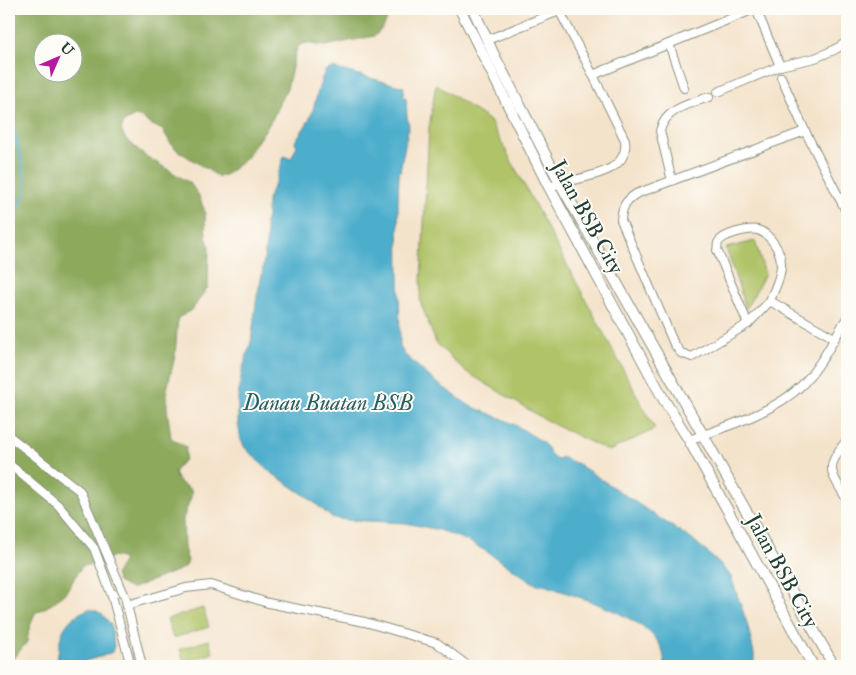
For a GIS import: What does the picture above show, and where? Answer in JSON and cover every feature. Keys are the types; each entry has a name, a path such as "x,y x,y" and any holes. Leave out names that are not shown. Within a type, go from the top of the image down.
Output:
{"street":[{"name":"Jalan BSB City","path":"460,9 549,188 664,400 689,440 813,666"},
{"name":"Jalan BSB City","path":"473,9 560,183 834,666"},
{"path":"593,75 755,9 780,66"},
{"path":"487,40 562,10 625,140 626,150 624,157 619,163 607,170 560,183 549,188"},
{"path":"718,92 780,66 815,58 847,42"},
{"path":"669,44 684,88"},
{"path":"781,77 805,131 847,213"},
{"path":"672,181 660,131 662,124 665,118 673,112 709,97"},
{"path":"748,324 718,250 718,243 724,236 748,230 757,230 765,234 779,252 781,263 780,273 770,301 748,324 692,357 680,353 674,344 621,220 622,209 626,201 636,194 805,131"},
{"path":"770,301 834,338"},
{"path":"689,440 735,424 792,394 812,374 847,318"},
{"path":"9,436 80,491 125,599 142,666"},
{"path":"847,440 833,458 831,465 833,475 847,500"},
{"path":"9,464 58,505 94,548 112,596 131,666"},
{"path":"125,599 211,585 268,603 365,622 437,643 468,666"},
{"path":"112,596 115,592 119,592 125,599"}],"green space":[{"path":"9,9 390,9 385,24 374,36 325,46 304,43 297,47 287,88 273,118 246,158 227,174 219,177 177,150 163,130 148,123 143,118 135,116 124,122 121,130 125,138 144,155 190,183 199,196 205,212 206,237 209,245 208,287 192,310 178,318 175,356 167,389 167,408 171,438 186,447 185,460 174,473 178,481 191,490 192,494 183,519 184,548 188,561 186,566 179,570 131,589 118,582 115,575 124,560 121,558 113,556 100,563 82,566 66,592 52,604 35,613 29,629 27,642 12,660 11,666 9,666"},
{"path":"436,84 490,121 655,429 609,451 549,422 465,371 436,343 420,301 429,128"},
{"path":"755,241 765,274 746,309 726,248"},
{"path":"203,608 209,627 173,638 167,619"},
{"path":"209,640 213,653 184,662 180,649"}],"water":[{"name":"Danau Buatan BSB","path":"333,68 404,87 403,96 406,98 409,125 399,176 398,203 400,346 404,354 433,380 470,406 517,426 541,441 555,459 558,460 561,457 578,464 697,543 731,577 747,623 754,653 754,666 665,666 662,649 653,636 626,617 573,595 544,585 537,585 468,541 439,530 406,523 332,518 309,498 270,472 245,448 241,440 238,424 238,397 242,371 251,342 257,296 262,275 267,236 265,222 267,218 267,200 276,181 284,156 291,159 297,146 295,142 310,118 325,71"},
{"path":"89,609 103,615 111,625 114,646 112,652 85,661 79,666 57,666 60,639 63,631 72,619"}],"waterway":[{"path":"9,9 9,17"},
{"path":"9,106 25,178 25,194 9,225"}]}
